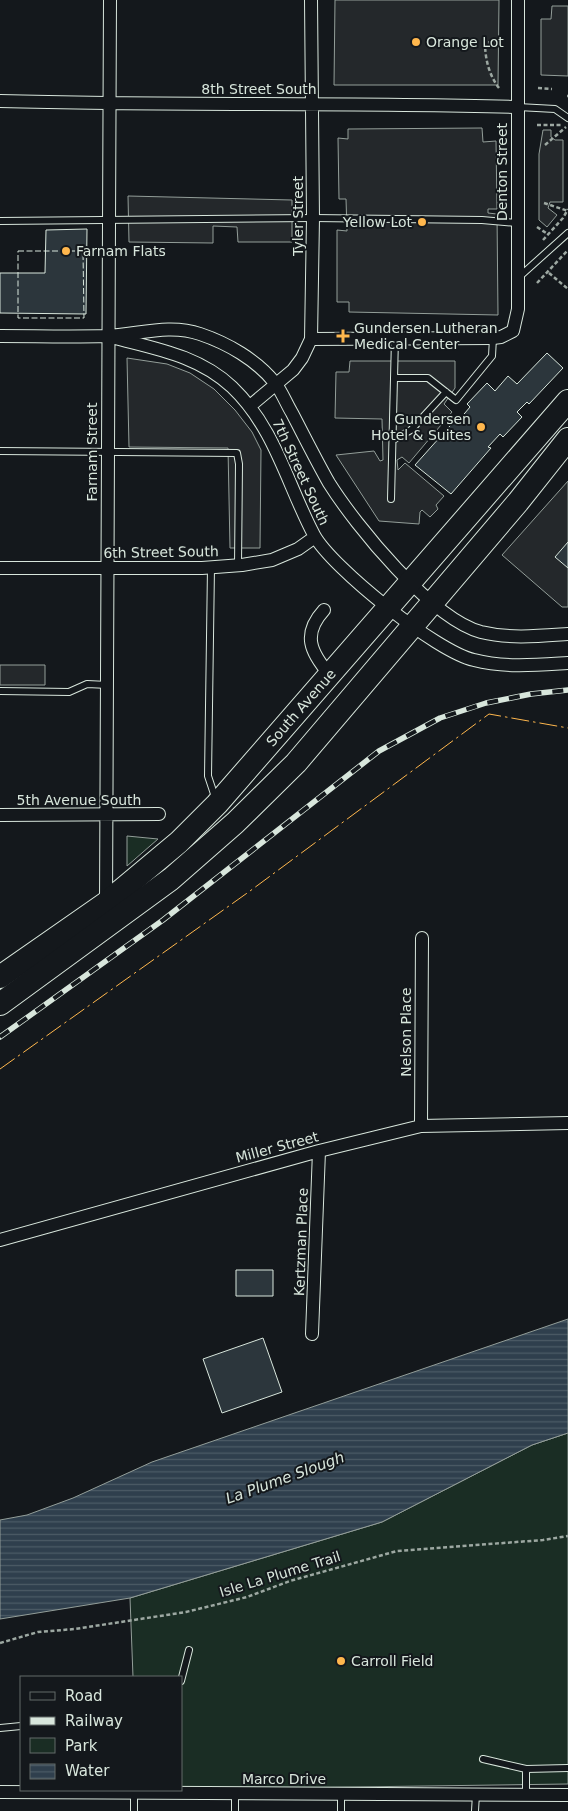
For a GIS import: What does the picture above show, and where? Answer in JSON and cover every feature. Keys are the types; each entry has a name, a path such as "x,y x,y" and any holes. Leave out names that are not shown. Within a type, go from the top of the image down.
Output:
{"highway":[{"name":"South Avenue","path":"0,977 106,903 179,842 217,804 568,401"},
{"path":"0,1004 171,880 235,823 296,763 518,502 568,439"}],"street":[{"name":"Farnam Street","path":"106,903 110,0"},
{"name":"Tyler Street","path":"250,406 302,358 312,339 311,0"},
{"name":"Denton Street","path":"497,338 513,331 516,325 518,278 518,0"},
{"name":"8th Street South","path":"0,102 518,107"},
{"name":"7th Street South","path":"0,336 108,336 166,328 198,333 224,344 261,368 276,384 330,483 351,514 411,581 433,602 460,622 479,631 504,636 568,634"},
{"name":"7th Street South","path":"108,336 191,359 231,386 263,423 315,538 334,560 389,607 441,647 471,660 501,666 568,663"},
{"path":"312,339 497,338"},
{"name":"6th Street South","path":"0,568 238,566 272,560 298,549 315,538"},
{"path":"324,610 315,620 310,636 311,647 318,662 330,674"},
{"name":"5th Avenue South","path":"0,815 159,814"},
{"name":"Nelson Place","path":"421,1126 422,938"},
{"name":"Miller Street","path":"0,1240 319,1151 421,1126 568,1123"},
{"name":"Kertzman Place","path":"312,1334 319,1151"},
{"name":"Marco Drive","path":"0,1792 180,1791 568,1795"}],"lane":[{"path":"518,107 555,109 568,118"},
{"path":"0,221 313,218 482,220 517,223"},
{"path":"518,278 568,233"},
{"path":"391,500 395,338"},
{"path":"394,378 428,378 456,400 492,356 497,338"},
{"path":"393,440 411,430 446,392"},
{"path":"0,451 237,453 239,464 238,566"},
{"path":"211,567 208,776 217,804"},
{"path":"0,691 69,692 87,684 108,685"},
{"path":"182,1677 189,1650"},
{"path":"0,1728 20,1726"},
{"path":"483,1759 526,1769 568,1768"},
{"path":"526,1769 526,1795"},
{"path":"134,1792 134,1811"},
{"path":"234,1811 235,1793"},
{"path":"341,1794 341,1811"},
{"path":"475,1811 476,1794"}],"path":[{"path":"499,43 485,42 485,57 492,80 499,88"},
{"path":"538,88 552,89"},
{"path":"538,125 568,127"},
{"path":"545,145 568,127"},
{"path":"537,246 549,235 568,210 544,203"},
{"path":"537,227 549,235"},
{"path":"537,284 568,250"},
{"path":"549,273 568,289"},
{"name":"Isle La Plume Trail","path":"0,1643 38,1632 75,1629 186,1612 247,1597 290,1581 397,1551 543,1540 568,1536"}],"green space":[{"path":"127,836 158,839 127,866"},
{"path":"568,1433 568,1784 282,1788 182,1787 182,1676 133,1676 130,1598 382,1522 532,1445"}],"shaded area":[{"name":"Orange Lot","path":"335,0 499,0 498,85 334,85"},
{"path":"552,6 568,6 568,76 541,75 541,19 551,19"},
{"name":"Yellow Lot","path":"482,128 483,142 496,141 497,209 488,209 488,213 497,214 498,315 349,312 349,302 337,302 337,230 347,231 346,199 339,199 338,138 348,139 348,129"},
{"path":"543,130 551,130 551,137 555,140 563,140 563,202 550,202 548,208 557,215 547,227 539,220 539,154"},
{"path":"128,196 292,200 292,242 238,242 237,227 213,226 213,243 129,242"},
{"path":"127,358 167,364 190,373 214,389 235,410 252,432 261,450 260,548 230,548 228,448 129,447"},
{"path":"350,361 455,361 455,388 444,404 452,412 409,463 402,457 397,460 398,470 405,463 444,496 436,505 438,509 430,517 422,510 420,512 419,524 379,521 336,455 374,451 380,461 383,460 382,419 335,418 336,372 349,372"},
{"path":"568,481 568,607 562,607 502,555"},
{"path":"0,665 45,665 45,685 0,685"}],"water":[{"name":"La Plume Slough","path":"568,1319 568,1433 532,1445 382,1522 130,1598 0,1619 0,1520 27,1515 73,1498 152,1462"}],"building":[{"name":"Farnam Flats","path":"87,229 86,314 0,313 0,273 45,273 46,230"},
{"name":"Gundersen Hotel & Suites","path":"547,353 563,368 529,404 527,402 517,412 522,417 503,437 500,434 488,447 491,448 451,494 415,465 457,418 459,420 470,407 467,404 487,383 495,391 508,376 517,384"},
{"path":"568,542 568,568 555,557"},
{"path":"236,1270 273,1270 273,1296 236,1296"},
{"path":"263,1338 282,1392 222,1413 203,1359"}],"railway":[{"path":"0,1037 163,920 379,751 440,718 486,703 531,694 568,690"}],"fence":[{"path":"18,251 83,251 84,318 18,318 18,251"}],"power":[{"path":"0,1069 250,891 489,714 568,728"}],"place":[{"name":"Orange Lot","path":"416,42"},
{"name":"Yellow Lot","path":"422,222"},
{"name":"Farnam Flats","path":"66,251"},
{"name":"Gundersen Lutheran Medical Center","path":"343,336"},
{"name":"Gundersen Hotel & Suites","path":"481,427"},
{"name":"Carroll Field","path":"341,1661"}]}
